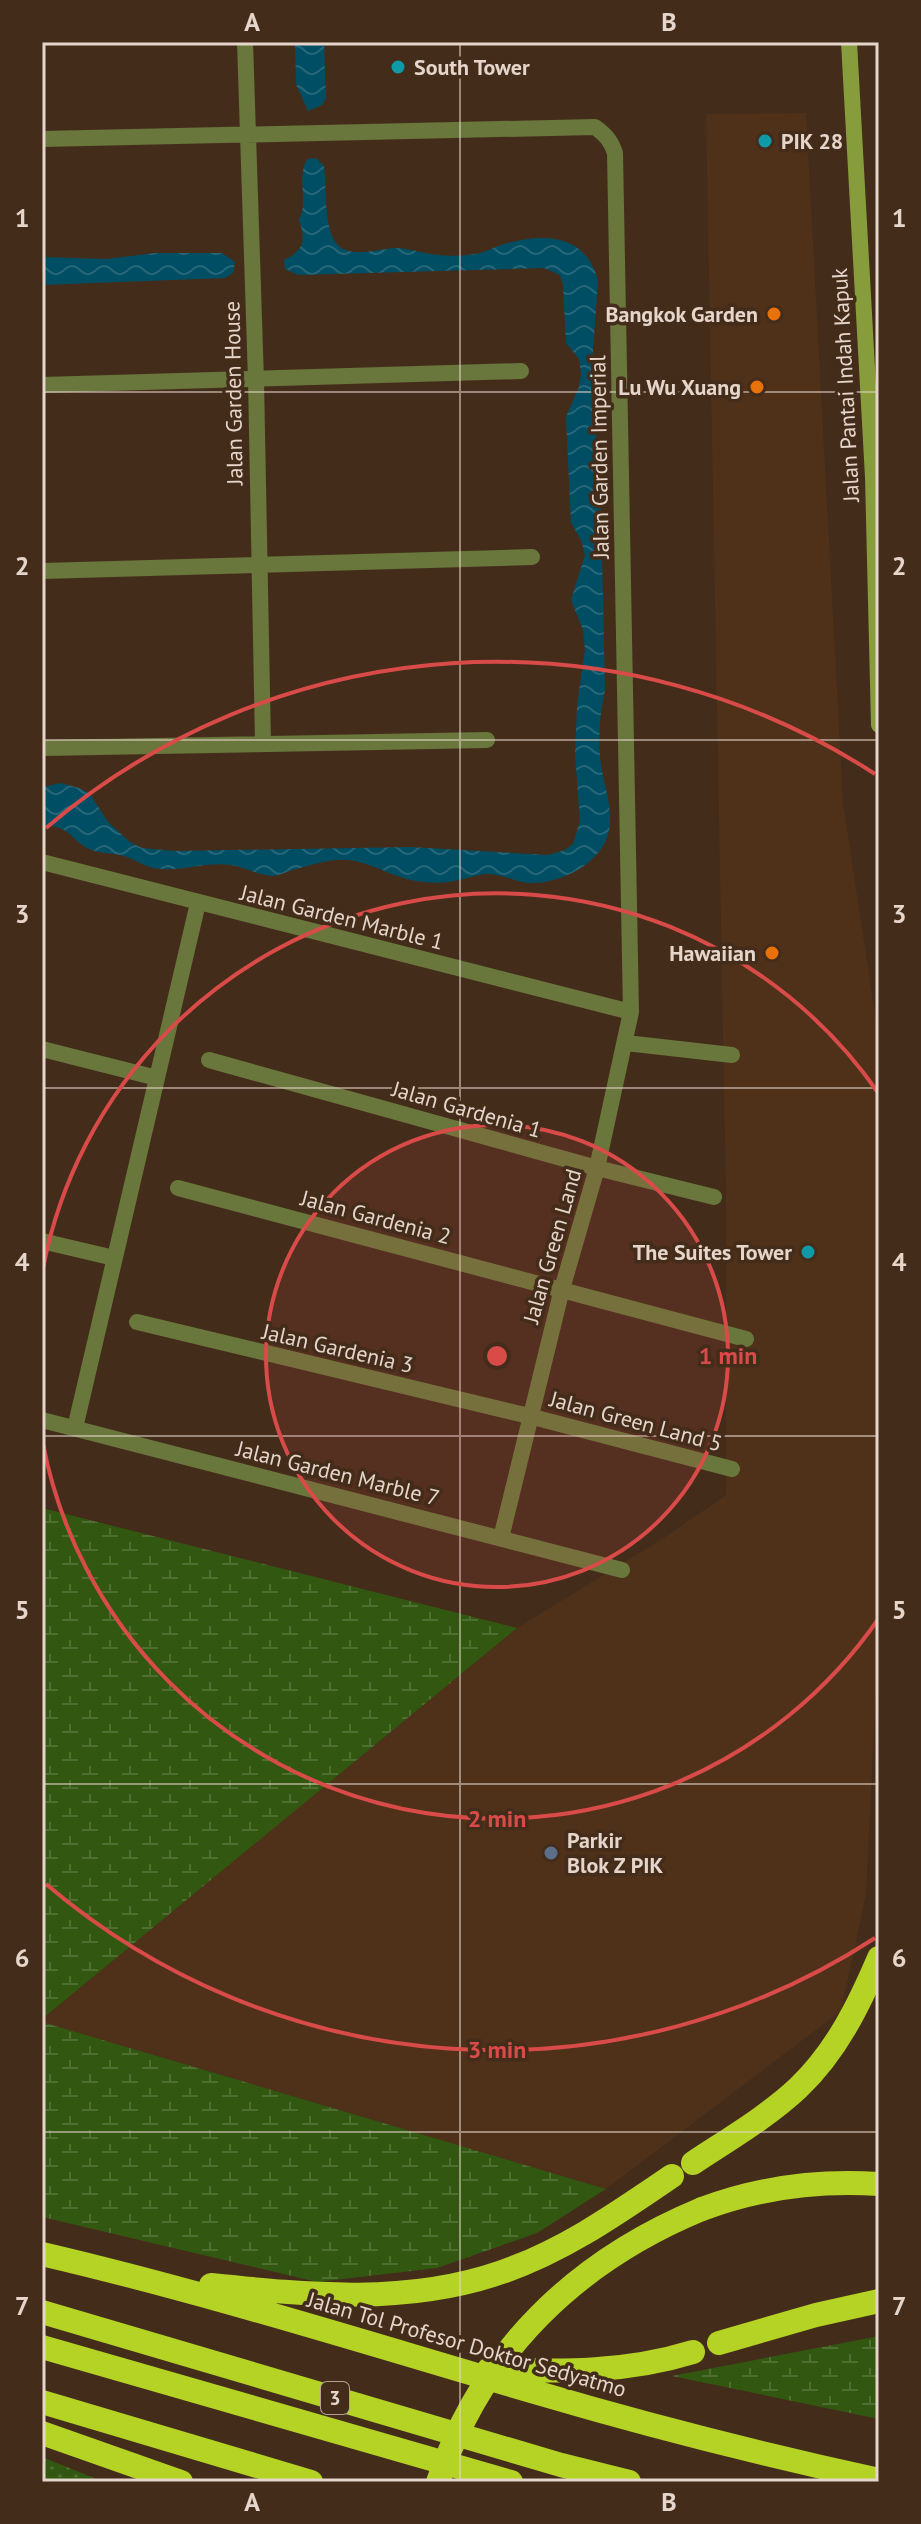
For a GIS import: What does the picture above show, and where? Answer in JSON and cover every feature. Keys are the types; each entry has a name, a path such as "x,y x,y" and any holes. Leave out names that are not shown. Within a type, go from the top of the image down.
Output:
{"highway":[{"path":"149,2279 344,2296 421,2291 505,2271 572,2240 771,2110 812,2073 839,2037 879,1958"},
{"path":"438,2482 455,2438 483,2387 509,2349 540,2314 578,2280 616,2253 660,2227 742,2195 822,2184 879,2184"},
{"name":"Jalan Tol Profesor Doktor Sedyatmo","path":"42,2254 149,2279 541,2394 787,2460 879,2480"},
{"path":"719,2343 816,2315 879,2301"},
{"name":"3","path":"42,2312 561,2465 629,2482"},
{"name":"3","path":"42,2347 511,2482"},
{"path":"451,2367 600,2371 656,2363 693,2352"},
{"path":"42,2402 311,2482"},
{"path":"42,2433 181,2482"},
{"path":"77,2445 131,2482"}],"main road":[{"name":"Jalan Pantai Indah Kapuk","path":"849,42 873,477 879,725"}],"street":[{"name":"Jalan Garden House","path":"245,42 263,743"},
{"name":"Jalan Garden Imperial","path":"42,139 595,127 608,137 615,153 631,1012"},
{"path":"42,385 521,371"},
{"path":"42,571 532,557"},
{"path":"42,748 487,740"},
{"name":"Jalan Garden Marble 1","path":"42,862 631,1012"},
{"path":"75,1428 198,903"},
{"name":"Jalan Green Land","path":"501,1538 529,1416 597,1168 631,1012"},
{"path":"626,1043 732,1055"},
{"path":"42,1049 157,1078"},
{"name":"Jalan Gardenia 1","path":"209,1060 597,1168 714,1197"},
{"name":"Jalan Gardenia 2","path":"178,1188 746,1339"},
{"path":"42,1241 114,1258"},
{"name":"Jalan Gardenia 3","path":"137,1322 529,1416"},
{"name":"Jalan Green Land 5","path":"529,1416 732,1469"},
{"name":"Jalan Garden Marble 7","path":"42,1420 622,1570"}],"shaded area":[{"path":"806,113 843,803 879,1040 879,1629 866,1894 841,2011 606,2189 42,2022 42,2019 517,1628 664,1538 726,1495 726,1197 706,114"}],"green space":[{"path":"42,1508 517,1628 42,2019"},
{"path":"42,2022 606,2189 537,2233 437,2268 317,2282 42,2217"},
{"path":"879,2336 879,2419 672,2376"},
{"path":"42,2457 104,2482 42,2482"}],"water":[{"path":"295,42 324,42 326,98 322,105 308,111 296,84"},
{"path":"316,158 324,166 329,228 343,249 364,252 399,248 463,256 519,240 548,238 573,245 584,253 598,281 591,377 600,461 605,691 599,749 610,825 603,846 596,855 587,864 565,876 530,883 489,874 438,883 403,878 365,863 341,860 272,876 221,864 163,869 149,867 124,856 93,851 64,830 42,825 42,787 61,783 90,794 108,822 130,842 142,848 175,851 410,847 548,855 573,844 580,821 575,754 577,706 585,649 583,630 571,600 585,555 571,523 566,417 579,387 581,373 579,359 566,343 560,275 544,268 298,275 285,269 284,260 296,253 302,244 299,220 303,205 304,167 307,159"},
{"path":"156,253 222,253 235,262 233,273 225,278 42,285 42,257 106,259"}],"place":[{"name":"South Tower","path":"398,67"},
{"name":"PIK 28","path":"765,141"},
{"name":"Bangkok Garden","path":"774,314"},
{"name":"Lu Wu Xuang","path":"757,387"},
{"name":"Hawaiian","path":"772,953"},
{"name":"The Suites Tower","path":"808,1252"},
{"name":"Parkir Blok Z PIK","path":"551,1853"}]}
